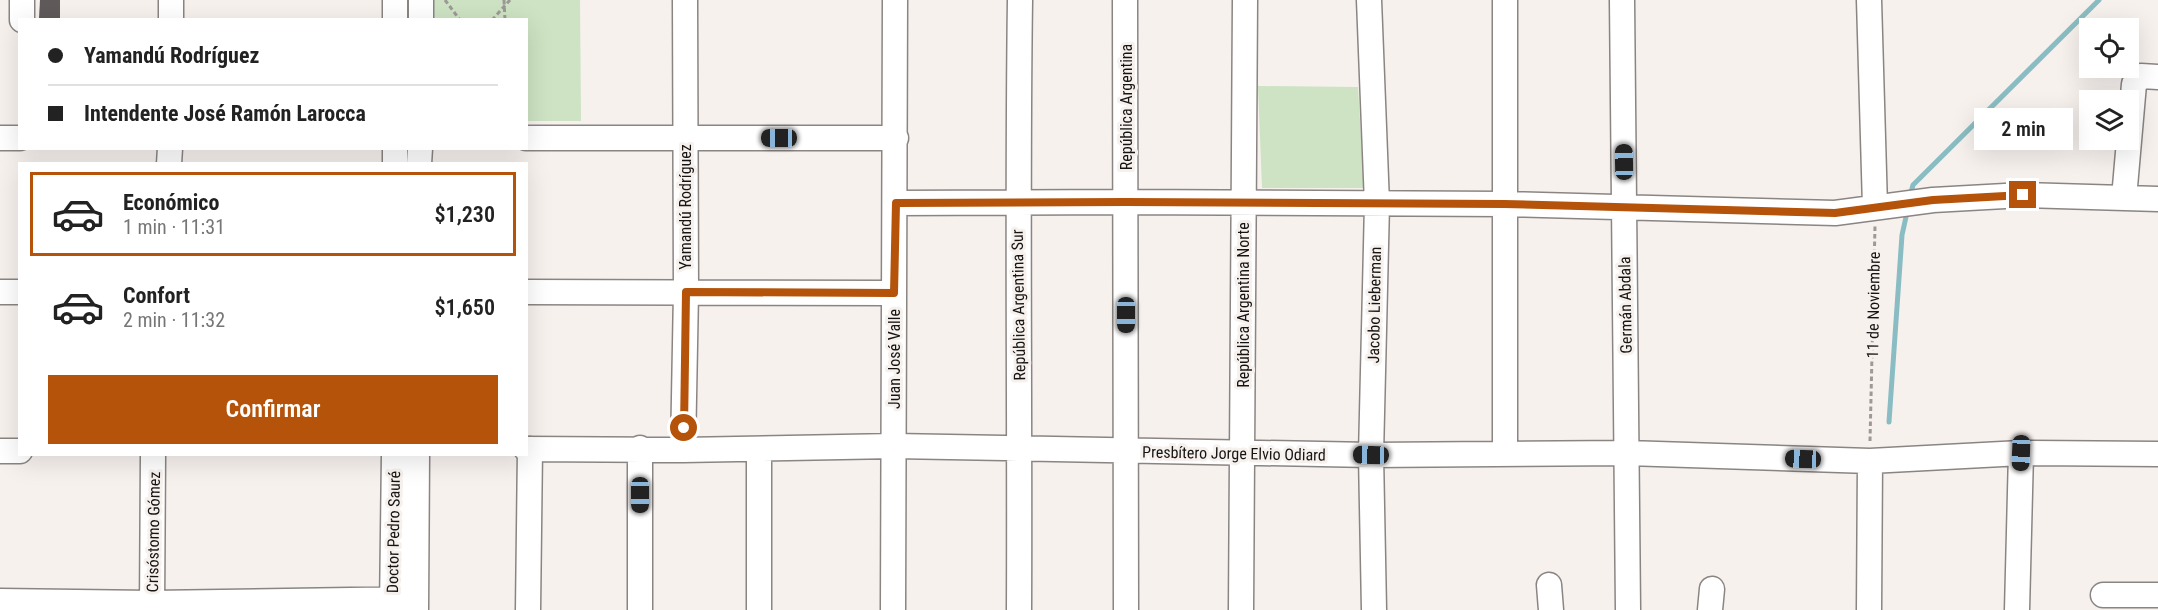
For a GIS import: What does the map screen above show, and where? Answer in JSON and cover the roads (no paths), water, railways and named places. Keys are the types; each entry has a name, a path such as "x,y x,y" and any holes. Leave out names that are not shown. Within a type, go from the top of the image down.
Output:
{"street":[{"path":"22,0 22,18"},
{"path":"171,0 171,18"},
{"path":"395,0 395,18"},
{"path":"421,0 421,18"},
{"name":"Yamandú Rodríguez","path":"683,450 686,292 685,0"},
{"name":"Juan José Valle","path":"893,610 896,0"},
{"name":"República Argentina Sur","path":"1018,610 1020,448 1017,203 1020,0"},
{"name":"República Argentina","path":"1125,0 1126,610"},
{"name":"República Argentina Norte","path":"1241,610 1245,0"},
{"name":"Jacobo Lieberman","path":"1369,0 1377,204 1371,455 1374,610"},
{"path":"1504,0 1505,454"},
{"name":"Germán Abdala","path":"1622,0 1628,610"},
{"path":"1869,0 1875,207"},
{"path":"2124,198 2134,84 2141,76 2158,77"},
{"path":"0,138 18,138"},
{"path":"528,138 896,138"},
{"path":"896,203 1504,204 1835,213 1933,200 2023,195 2158,198"},
{"path":"0,292 18,292"},
{"path":"528,292 894,293"},
{"name":"Presbítero Jorge Elvio Odiard","path":"528,449 683,450 894,446 1371,455 1626,453 1869,461 2021,453 2158,454"},
{"path":"640,448 640,610"},
{"path":"528,449 528,610"},
{"path":"759,449 759,610"},
{"path":"0,451 18,451"},
{"path":"2017,610 2021,453"},
{"name":"Crisóstomo Gómez","path":"152,606 153,456"},
{"name":"Doctor Pedro Sauré","path":"394,456 404,605"},
{"name":"Doctor Pedro Sauré","path":"404,605 417,456"},
{"path":"1869,461 1869,610"},
{"path":"1549,585 1551,610"},
{"path":"2103,595 2158,595"},
{"path":"0,601 152,606 404,605"}],"waterway":[{"path":"1910,196 1913,185 2099,0"},
{"path":"1889,422 1902,235 1908,208"}]}
